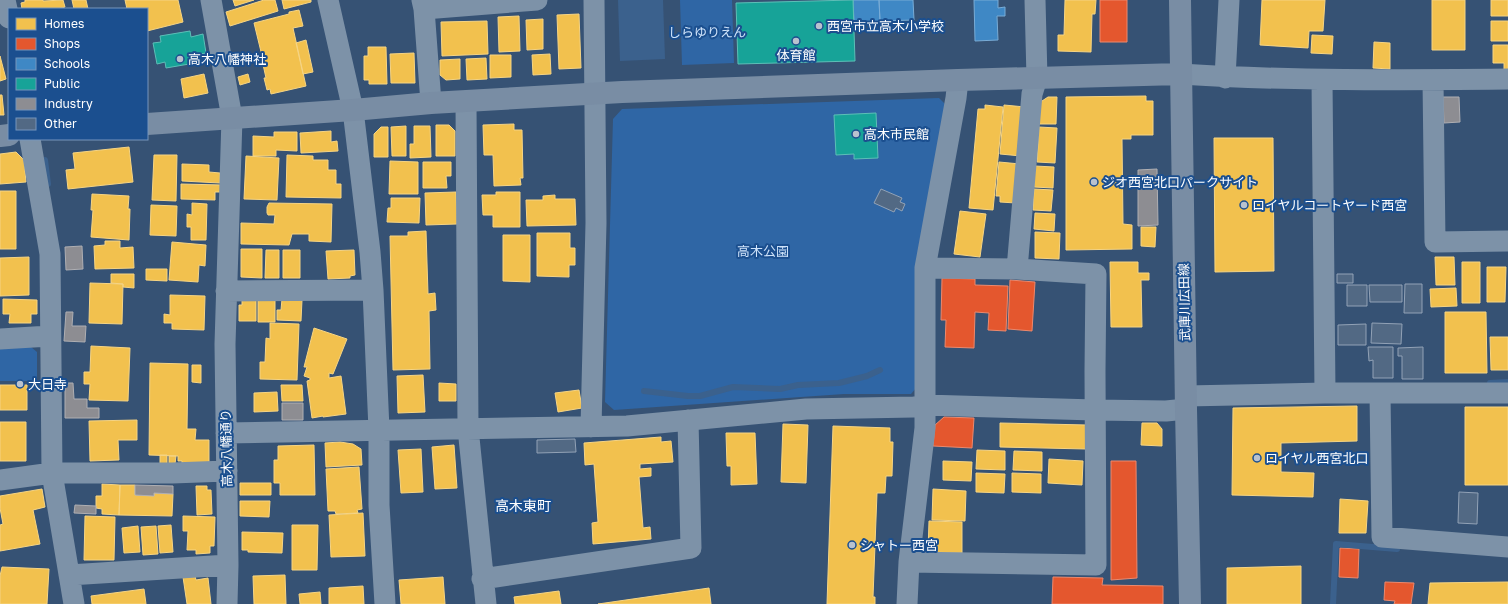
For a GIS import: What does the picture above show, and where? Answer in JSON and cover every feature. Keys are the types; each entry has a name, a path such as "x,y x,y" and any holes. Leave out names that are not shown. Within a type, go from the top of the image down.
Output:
{"street":[{"path":"5,0 8,14"},
{"name":"高木八幡通り","path":"211,0 232,118 226,291 227,604"},
{"path":"328,0 353,110 370,252 379,430 379,504 385,604"},
{"path":"431,103 423,5 537,0"},
{"path":"592,427 596,223 594,0"},
{"path":"1017,269 1032,94 1038,78 1035,0"},
{"name":"武庫川広田線","path":"1180,0 1180,74 1190,604"},
{"path":"1225,78 1229,0"},
{"path":"148,124 353,110 431,103 595,94 958,80 1180,74 1225,78 1322,80 1508,79"},
{"path":"907,604 909,562 925,428 925,268 958,80"},
{"path":"1322,80 1325,393"},
{"path":"1433,80 1435,242 1508,242"},
{"path":"466,102 468,428 482,579 486,604"},
{"path":"30,140 50,254 52,473 74,604"},
{"path":"909,562 1096,565 1096,274 1017,269 925,268"},
{"path":"226,291 373,290"},
{"path":"0,338 50,336"},
{"path":"226,433 627,426 806,410 914,407 925,405 1166,411 1186,403 1325,393 1508,393"},
{"path":"1380,393 1382,537 1508,547"},
{"path":"482,579 691,548 688,420"},
{"path":"0,480 52,473 172,473 227,471"},
{"path":"69,575 228,565"}],"green space":[{"name":"しらゆりえん","path":"680,0 732,0 734,63 682,65"},
{"name":"高木公園","path":"939,98 947,106 916,388 911,394 844,394 614,410 605,402 613,119 622,109"},
{"path":"31,347 37,352 37,381 0,381 0,349"}],"shaded area":[{"path":"618,0 663,0 665,59 620,61"}],"building: Homes":[{"path":"25,0 63,0 65,7 22,8 21,3 25,2"},
{"path":"72,0 86,0 88,8 74,8"},
{"path":"125,0 178,0 183,22 148,31 148,8 127,8"},
{"path":"233,0 254,0 235,6"},
{"path":"264,0 275,0 278,11 230,26 226,12"},
{"path":"282,0 311,0 311,2 284,9"},
{"path":"1065,0 1096,0 1095,14 1092,14 1091,52 1058,51 1058,35 1064,35"},
{"path":"1262,0 1325,0 1323,31 1309,31 1308,48 1260,45"},
{"path":"1432,0 1465,0 1465,50 1432,50"},
{"path":"1491,0 1508,0 1508,16 1491,16"},
{"path":"299,10 303,26 293,28 306,86 271,94 270,89 267,90 264,78 266,78 263,60 254,23"},
{"path":"579,14 581,68 559,69 557,15"},
{"path":"519,16 520,51 499,52 498,17"},
{"path":"543,19 543,49 527,50 526,20"},
{"path":"487,21 488,54 442,56 441,22"},
{"path":"1491,21 1508,21 1508,41 1491,41"},
{"path":"1312,35 1333,36 1332,54 1311,53"},
{"path":"306,40 313,72 303,74 296,43"},
{"path":"1374,42 1390,43 1390,69 1373,68"},
{"path":"1493,45 1508,45 1508,71 1504,71 1504,63 1493,63"},
{"path":"368,47 386,47 387,84 369,84 369,80 364,80 364,56 368,56"},
{"path":"414,53 415,83 391,83 390,54"},
{"path":"550,54 551,74 533,75 532,55"},
{"path":"490,55 511,55 511,77 490,78"},
{"path":"0,56 6,79 0,81"},
{"path":"486,58 487,79 467,80 466,59"},
{"path":"460,59 460,79 446,80 440,75 440,60"},
{"path":"204,74 208,93 184,98 181,79"},
{"path":"248,74 250,82 240,85 238,77"},
{"path":"0,95 2,95 4,115 0,115"},
{"name":"ジオ西宮北口パークサイト","path":"1146,96 1146,101 1153,101 1153,135 1131,135 1131,139 1122,139 1123,224 1132,225 1132,249 1066,250 1066,97"},
{"path":"1048,97 1057,97 1056,124 1039,124 1039,103"},
{"path":"985,105 1003,107 993,210 969,208 978,109 985,109"},
{"path":"1004,105 1025,107 1021,156 1000,154"},
{"path":"514,124 514,130 522,130 523,178 520,178 521,185 494,186 493,155 484,155 483,125"},
{"path":"436,125 449,125 455,131 455,156 436,156"},
{"path":"406,126 406,156 392,156 391,127"},
{"path":"414,126 430,126 431,157 410,158 410,144 414,144"},
{"path":"381,127 388,127 388,157 374,157 374,134"},
{"path":"1039,127 1057,128 1055,163 1037,162"},
{"path":"331,131 331,142 337,141 338,151 301,153 300,133"},
{"path":"274,132 297,132 297,151 276,150 276,156 253,156 253,136 274,137"},
{"name":"ロイヤルコートヤード西宮","path":"1214,138 1273,138 1274,271 1215,272"},
{"path":"129,147 133,182 68,189 66,170 75,169 73,153"},
{"path":"16,152 24,160 26,182 0,184 0,154"},
{"path":"154,155 177,155 176,201 152,200"},
{"path":"287,155 313,156 313,160 328,160 328,170 336,170 336,184 341,184 341,198 286,197"},
{"path":"246,156 279,158 277,200 244,199"},
{"path":"390,161 418,162 418,194 389,194"},
{"path":"423,162 451,162 451,176 446,176 447,188 423,188"},
{"path":"999,162 1020,164 1016,203 1000,202 1000,196 996,196"},
{"path":"182,164 209,165 209,172 220,173 220,183 182,181"},
{"path":"1035,166 1054,167 1053,188 1034,187"},
{"path":"181,184 222,185 222,192 215,192 215,200 181,199"},
{"path":"1034,189 1053,190 1051,211 1033,210"},
{"path":"0,191 16,191 16,249 0,249"},
{"path":"456,192 457,224 426,225 425,193"},
{"path":"496,192 520,192 520,227 493,227 493,215 483,215 482,195 496,195"},
{"path":"92,194 129,196 129,240 91,237 93,210 91,210"},
{"path":"555,195 555,199 575,199 576,225 527,226 526,200 543,200 543,196"},
{"path":"391,198 420,198 419,223 387,222 388,208 391,208"},
{"path":"192,203 207,204 206,240 191,240 191,227 187,227 187,214 192,215"},
{"path":"269,203 332,204 331,242 309,241 309,234 292,234 289,245 241,244 241,223 274,224 275,215 268,215 267,213"},
{"path":"151,205 177,206 176,236 150,235"},
{"path":"960,211 986,214 980,257 954,254"},
{"path":"1035,213 1055,214 1054,231 1034,229"},
{"path":"1141,227 1156,227 1155,247 1141,246"},
{"path":"426,231 428,294 435,293 436,310 429,311 430,369 393,370 390,236 408,236 408,232"},
{"path":"1035,232 1060,233 1059,259 1035,258"},
{"path":"537,233 570,233 570,248 575,248 575,265 569,265 569,277 537,276"},
{"path":"503,235 530,235 530,282 503,281"},
{"path":"105,241 120,241 120,248 133,247 134,268 95,269 94,246 105,245"},
{"path":"172,242 206,245 205,266 199,265 198,282 169,280"},
{"path":"241,249 262,249 262,278 241,277"},
{"path":"266,250 279,250 279,278 265,278"},
{"path":"283,250 300,250 300,278 283,278"},
{"path":"354,250 355,275 350,276 350,278 328,279 326,251"},
{"path":"29,257 29,295 0,296 0,258"},
{"path":"1435,257 1454,257 1455,285 1436,285"},
{"path":"1110,262 1138,262 1138,273 1149,273 1149,280 1141,280 1142,327 1111,327"},
{"path":"1462,262 1480,262 1480,303 1462,303"},
{"path":"1487,267 1506,267 1505,302 1487,302"},
{"path":"146,269 167,269 167,281 146,280"},
{"path":"111,274 134,274 134,288 123,287 123,284 111,283"},
{"path":"90,283 123,284 122,324 89,323"},
{"path":"1456,288 1457,306 1431,307 1430,289"},
{"path":"170,295 205,296 204,330 172,329 172,323 164,323 164,314 170,315"},
{"path":"3,299 37,300 37,314 31,314 31,323 9,323 10,314 3,314"},
{"path":"282,299 302,300 301,321 277,320 277,310 281,310"},
{"path":"242,300 256,300 256,321 239,321 239,305 242,305"},
{"path":"258,300 275,300 275,322 258,322"},
{"path":"1445,312 1486,312 1487,373 1445,373"},
{"path":"270,323 299,324 297,380 260,379 260,362 265,362 266,338 270,339"},
{"path":"314,328 347,339 333,374 329,373 329,378 341,376 346,414 312,418 307,381 310,380 310,378 304,376 307,367 304,367"},
{"path":"1490,337 1508,337 1508,370 1491,370"},
{"path":"91,346 130,348 128,401 89,400 90,384 84,384 84,372 90,372"},
{"path":"150,363 188,364 187,429 196,429 195,440 209,440 209,463 182,463 182,461 178,461 178,456 149,455"},
{"path":"192,365 201,365 201,383 192,382"},
{"path":"423,375 425,412 398,413 397,376"},
{"path":"439,383 456,384 456,401 439,401"},
{"path":"0,385 27,385 27,410 0,410"},
{"path":"281,385 302,385 303,401 282,401"},
{"path":"579,390 582,408 558,412 555,393"},
{"path":"277,392 278,411 254,412 254,393"},
{"name":"ロイヤル西宮北口","path":"1357,406 1357,441 1281,443 1281,472 1314,473 1313,497 1232,495 1233,408"},
{"path":"1465,407 1508,407 1508,485 1465,485"},
{"path":"137,420 137,440 118,440 119,460 90,461 89,421"},
{"path":"0,422 26,422 26,461 0,461"},
{"path":"1000,423 1087,425 1086,449 1000,447"},
{"path":"1142,423 1157,423 1162,429 1162,446 1141,445"},
{"path":"783,424 808,425 806,483 781,482"},
{"name":"シャトー西宮","path":"833,426 890,428 890,442 893,442 892,476 886,476 885,493 877,493 873,597 875,597 875,604 827,604"},
{"path":"726,433 755,433 757,484 731,485 731,466 727,466"},
{"path":"661,437 661,442 671,441 673,462 640,464 640,469 651,468 651,476 639,477 643,528 650,527 651,539 593,544 592,523 598,522 594,464 585,465 584,443"},
{"path":"340,442 353,444 361,449 362,465 326,467 325,443"},
{"path":"314,445 315,495 280,495 280,483 274,483 274,460 278,460 278,446"},
{"path":"454,445 457,488 435,489 432,447"},
{"path":"421,449 423,492 401,493 398,450"},
{"path":"977,450 1005,451 1005,470 976,469"},
{"path":"1014,451 1042,452 1042,471 1013,470"},
{"path":"160,455 167,455 167,464 160,464"},
{"path":"169,456 176,456 175,464 169,464"},
{"path":"1049,459 1083,461 1082,485 1048,483"},
{"path":"943,461 972,462 971,481 943,480"},
{"path":"359,467 362,509 357,510 358,513 336,514 335,511 328,511 326,469"},
{"path":"976,473 1005,474 1004,493 976,492"},
{"path":"1012,473 1041,474 1041,493 1012,492"},
{"path":"240,483 271,483 271,495 240,495"},
{"path":"102,484 120,485 119,515 102,514 102,509 96,508 96,496 102,496"},
{"path":"120,485 135,485 135,495 154,496 154,493 173,494 172,516 119,515"},
{"path":"196,486 207,486 207,490 211,490 212,514 197,515"},
{"path":"42,489 45,507 33,510 40,544 0,551 0,525 3,524 0,508 0,496"},
{"path":"933,489 966,491 965,521 932,520"},
{"path":"1340,499 1368,501 1366,533 1339,533"},
{"path":"240,501 270,501 269,517 240,516"},
{"path":"363,513 365,556 331,557 329,515"},
{"path":"85,516 115,517 114,560 84,560"},
{"path":"183,516 215,517 214,546 210,546 210,553 196,554 196,550 187,550 188,531 183,531"},
{"path":"929,521 962,522 962,553 928,552"},
{"path":"171,525 173,552 160,553 158,526"},
{"path":"292,525 318,525 317,570 292,570"},
{"path":"138,526 140,552 124,553 122,528"},
{"path":"156,526 158,554 143,555 141,527"},
{"path":"242,532 283,533 282,553 248,552 248,550 242,550"},
{"path":"1301,566 1301,604 1227,604 1227,568"},
{"path":"2,567 49,569 47,604 0,604 0,576"},
{"path":"285,575 286,604 254,604 253,576"},
{"path":"195,576 196,580 208,578 211,604 187,604 183,577"},
{"path":"443,577 445,604 401,604 399,580"},
{"path":"1508,582 1508,604 1428,604 1430,583"},
{"path":"363,586 364,604 329,604 329,588"},
{"path":"709,588 711,604 598,604"},
{"path":"144,589 146,604 92,604 91,596"},
{"path":"559,591 561,604 515,604 514,597"},
{"path":"320,592 321,604 300,604 299,594"}],"building: Shops":[{"path":"1100,0 1127,0 1127,42 1100,42"},
{"path":"942,278 975,279 975,285 1008,286 1006,331 988,330 989,313 975,312 974,348 945,347 946,320 941,320"},
{"path":"1010,280 1035,282 1032,331 1008,329"},
{"path":"944,417 974,418 972,448 933,446 935,425"},
{"path":"1111,461 1136,461 1137,578 1111,580"},
{"path":"1340,548 1359,549 1358,578 1339,577"},
{"path":"1053,577 1103,578 1102,585 1163,586 1163,604 1052,604"},
{"path":"1385,582 1414,583 1411,604 1394,604 1395,601 1384,600"}],"building: Schools":[{"path":"853,0 879,0 880,21 854,22"},
{"path":"879,0 913,0 914,20 880,21"},
{"path":"974,0 998,0 998,8 1005,7 1005,16 997,16 998,40 975,41"}],"building: Public":[{"name":"体育館","path":"853,0 855,61 738,64 736,3"},
{"path":"190,31 191,37 203,34 206,53 194,55 195,63 166,68 165,62 157,64 153,43 161,42 160,36"},
{"name":"高木市民館","path":"876,113 878,158 854,159 854,154 836,155 834,115"}],"building: Industry":[{"path":"1443,97 1459,97 1460,122 1444,123"},
{"path":"1157,169 1158,225 1138,226 1138,170"},
{"path":"82,246 83,269 66,270 65,247"},
{"path":"66,312 73,312 72,326 86,326 85,342 64,341"},
{"path":"65,383 73,383 74,399 87,399 87,408 99,408 99,418 65,418"},
{"path":"282,403 303,403 303,420 282,420"},
{"path":"135,485 173,486 173,494 154,493 154,496 135,495"},
{"path":"75,505 96,506 96,514 74,513"}],"building: Other":[{"path":"881,189 902,198 900,202 905,204 902,211 896,208 894,212 874,203"},
{"path":"1337,274 1353,274 1353,283 1337,283"},
{"path":"1405,284 1422,284 1422,313 1404,313"},
{"path":"1347,285 1367,285 1367,306 1347,306"},
{"path":"1369,285 1402,285 1402,302 1370,302"},
{"path":"1372,323 1402,324 1401,344 1371,343"},
{"path":"1366,324 1366,345 1338,345 1338,325"},
{"path":"1368,347 1393,347 1393,378 1373,378 1373,360 1369,361"},
{"path":"1423,347 1423,379 1402,379 1402,356 1398,356 1398,348"},
{"path":"575,439 576,452 537,453 537,440"},
{"path":"1459,492 1478,493 1477,524 1458,523"}],"waterway":[{"path":"45,160 48,184"},
{"path":"644,391 700,396 733,387 780,389 798,385 839,383 867,376 880,370"},
{"path":"1490,383 1508,382"},
{"path":"1333,604 1336,544 1397,549"}],"place":[{"name":"西宮市立高木小学校","path":"819,26"},
{"name":"体育館","path":"796,41"},
{"name":"高木八幡神社","path":"180,59"},
{"name":"高木市民館","path":"856,134"},
{"name":"ジオ西宮北口パークサイト","path":"1094,182"},
{"name":"ロイヤルコートヤード西宮","path":"1244,205"},
{"name":"大日寺","path":"20,384"},
{"name":"ロイヤル西宮北口","path":"1257,458"},
{"name":"シャトー西宮","path":"852,545"}],"district":[{"name":"高木東町","path":"523,506"}]}
